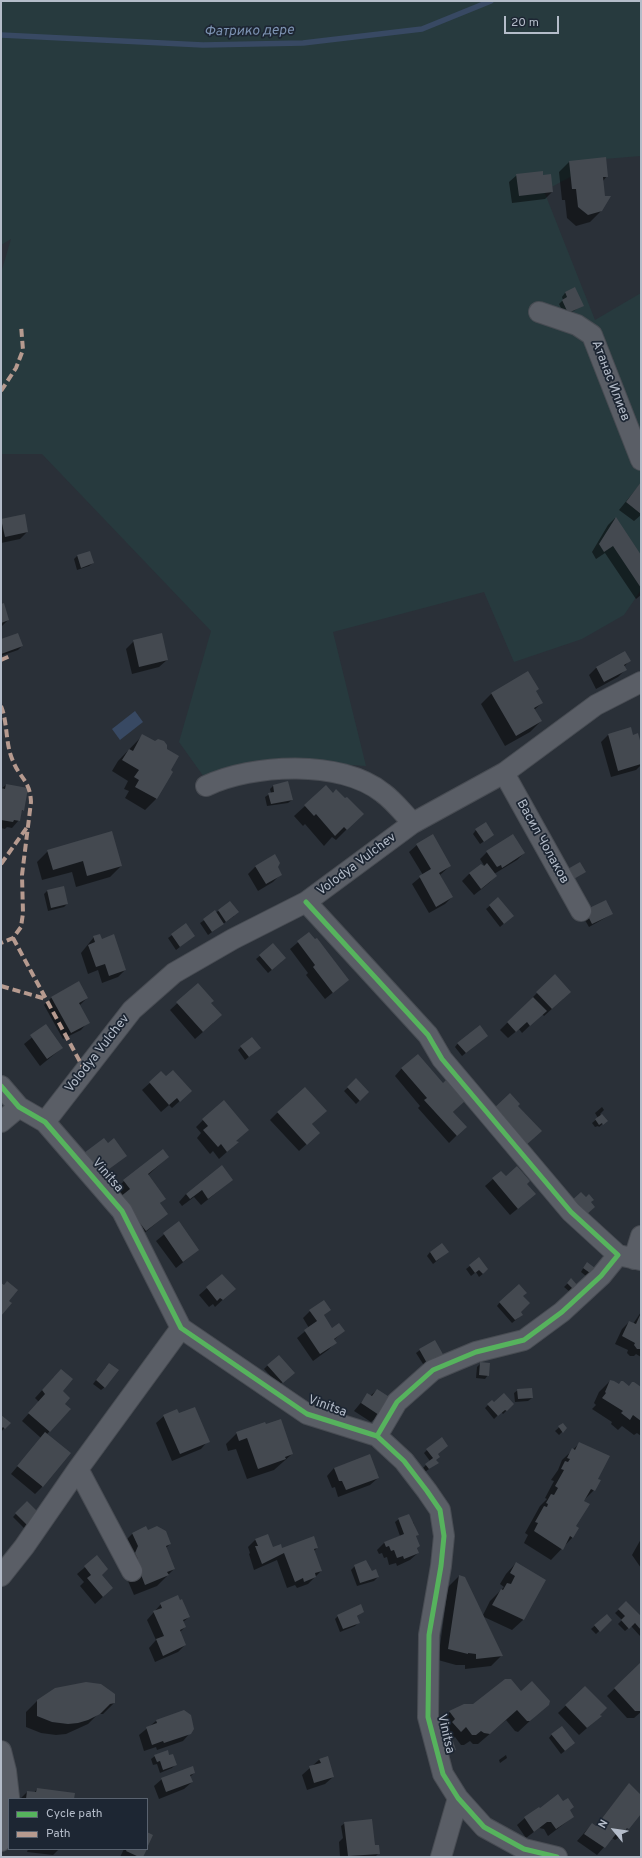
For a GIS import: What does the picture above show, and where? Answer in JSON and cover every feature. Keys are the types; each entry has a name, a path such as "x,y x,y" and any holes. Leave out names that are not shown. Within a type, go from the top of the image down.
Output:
{"street":[{"name":"Атанас Илиев","path":"539,312 577,325 592,335 641,460"},
{"name":"Volodya Vulchev","path":"45,1122 132,1010 174,973 233,939 306,902 413,823 504,773 596,705 641,682"},
{"path":"206,786 222,778 263,770 290,769 328,771 345,774 382,792 413,823"},
{"name":"Васил Чолаков","path":"504,773 581,911"},
{"path":"306,902 428,1035 442,1058 571,1212 631,1258"},
{"name":"Vinitsa","path":"1,1086 19,1107 45,1122 122,1211 182,1328 307,1414 377,1436 404,1461 440,1510 444,1536 441,1566 429,1635 428,1717 443,1774 458,1798 484,1827 524,1849 557,1857"},
{"path":"1,1122 19,1107"},
{"path":"377,1436 397,1402 432,1370 476,1352 524,1340 562,1312 601,1276 631,1258 641,1236"},
{"path":"1,1576 24,1548 78,1469 182,1328"},
{"path":"78,1469 132,1571"},
{"path":"1,1751 6,1771 9,1798"},
{"path":"441,1857 458,1798"},
{"path":"1,1841 8,1802"}],"green space":[{"path":"1,1 641,1 641,156 604,159 544,191 595,320 641,293 641,590 624,615 582,639 514,662 484,592 333,632 366,766 290,761 204,777 179,742 211,631 42,454 1,454 1,273 11,239 1,245"}],"water":[{"path":"135,711 143,722 120,740 112,729"}],"building":[{"path":"606,157 608,177 603,177 605,196 611,196 602,211 588,215 578,207 576,189 572,189 569,161"},
{"path":"543,171 543,175 551,174 553,192 519,196 516,174"},
{"path":"575,287 584,306 568,313 562,300 567,297 565,292"},
{"path":"641,482 641,514 626,502"},
{"path":"25,514 28,532 5,537 1,519"},
{"path":"616,517 641,555 641,588 613,546 604,552 599,544"},
{"path":"90,551 94,563 81,568 77,555"},
{"path":"4,603 9,620 1,623 1,604"},
{"path":"18,633 23,646 1,654 1,639"},
{"path":"162,633 168,660 139,667 133,640"},
{"path":"625,651 631,661 624,665 627,670 604,682 596,667"},
{"path":"528,671 539,689 536,691 543,703 534,708 542,721 516,736 491,693"},
{"path":"631,727 633,735 638,733 641,744 641,764 618,771 608,734"},
{"path":"142,734 155,741 158,739 164,741 167,745 167,749 179,756 171,770 173,772 157,799 135,787 139,780 134,777 139,770 122,760 129,749 133,751"},
{"path":"288,781 293,800 271,804 268,793 274,792 273,785"},
{"path":"6,784 28,788 24,811 22,810 20,821 14,820 13,822 1,820 1,788 5,789"},
{"path":"326,785 333,793 336,789 345,798 347,797 364,814 347,830 344,827 335,836 316,814 314,816 304,805"},
{"path":"486,822 494,835 484,842 475,829"},
{"path":"112,831 122,866 87,876 83,861 53,870 47,850"},
{"path":"433,834 451,866 439,873 453,897 436,907 419,876 431,869 416,844"},
{"path":"513,834 525,853 502,868 501,865 497,867 486,851"},
{"path":"275,854 280,863 278,867 282,875 266,884 255,866"},
{"path":"580,862 586,872 572,880 566,870"},
{"path":"487,863 497,876 481,889 469,873 481,864 484,866"},
{"path":"64,886 68,904 51,908 47,890"},
{"path":"498,897 514,916 504,924 489,905"},
{"path":"606,900 613,914 592,924 585,910"},
{"path":"230,901 239,912 226,922 218,910"},
{"path":"215,910 224,924 212,932 203,919"},
{"path":"186,923 195,936 180,947 171,934"},
{"path":"309,932 315,939 317,938 349,980 333,993 313,967 315,965 297,941"},
{"path":"100,934 102,939 114,934 126,970 109,976 105,964 96,967 88,945 95,942 93,936"},
{"path":"273,943 286,958 272,970 259,955"},
{"path":"555,974 571,992 552,1009 536,992"},
{"path":"79,981 88,998 79,1003 90,1023 71,1033 51,997"},
{"path":"198,983 214,1001 211,1003 222,1015 203,1032 176,1002"},
{"path":"533,997 547,1011 530,1026 527,1022 516,1032 507,1022"},
{"path":"46,1024 63,1048 47,1059 30,1035"},
{"path":"480,1025 488,1036 466,1053 457,1043"},
{"path":"252,1037 261,1048 249,1057 240,1046"},
{"path":"418,1054 443,1083 446,1080 465,1101 453,1112 467,1127 457,1136 424,1100 427,1098 401,1068"},
{"path":"173,1070 192,1091 180,1102 177,1098 169,1105 149,1082 161,1071 166,1076"},
{"path":"356,1078 369,1092 360,1101 347,1087"},
{"path":"305,1087 327,1111 312,1124 320,1133 307,1145 277,1112"},
{"path":"510,1093 520,1104 518,1106 542,1131 525,1146 492,1110"},
{"path":"224,1100 249,1130 236,1141 239,1142 227,1152 221,1144 218,1147 203,1130 208,1126 202,1119"},
{"path":"602,1114 608,1121 603,1125 602,1123 599,1125 595,1119"},
{"path":"104,1138 108,1143 114,1138 127,1156 105,1172 106,1174 102,1178 84,1153"},
{"path":"163,1149 169,1157 148,1174 166,1199 160,1203 168,1214 146,1231 120,1197 130,1189 123,1180"},
{"path":"222,1165 233,1180 208,1199 202,1190 190,1199 186,1194"},
{"path":"517,1166 530,1181 527,1184 536,1194 518,1209 492,1178 501,1171 506,1176"},
{"path":"581,1192 586,1197 589,1194 594,1200 591,1202 595,1207 586,1215 569,1203"},
{"path":"179,1221 199,1250 183,1262 163,1233"},
{"path":"442,1243 449,1252 436,1261 430,1252"},
{"path":"479,1257 488,1269 483,1274 479,1270 475,1273 469,1265"},
{"path":"587,1262 595,1268 590,1273 583,1268"},
{"path":"222,1274 236,1289 223,1300 220,1298 217,1301 206,1287"},
{"path":"571,1278 578,1286 574,1290 567,1283"},
{"path":"7,1281 18,1290 9,1301 12,1303 1,1316 1,1283 4,1285"},
{"path":"519,1284 527,1293 523,1296 530,1303 521,1312 523,1315 515,1320 499,1302"},
{"path":"324,1300 331,1310 324,1315 332,1328 339,1323 345,1331 334,1339 337,1343 320,1354 304,1330 317,1321 309,1310"},
{"path":"641,1313 641,1349 637,1349 634,1345 635,1343 622,1336 629,1321 636,1324"},
{"path":"435,1340 444,1356 428,1365 419,1349"},
{"path":"279,1355 295,1373 283,1383 267,1365"},
{"path":"480,1362 490,1363 489,1376 479,1375"},
{"path":"109,1363 119,1370 105,1388 96,1380"},
{"path":"61,1369 73,1379 63,1391 70,1398 65,1404 71,1409 50,1432 28,1413 45,1394 42,1390"},
{"path":"610,1380 619,1384 623,1381 629,1386 632,1382 634,1382 641,1387 641,1421 633,1415 630,1420 621,1413 623,1411 602,1398 606,1393 605,1392"},
{"path":"532,1388 533,1398 518,1399 517,1389"},
{"path":"377,1389 391,1398 379,1415 361,1403 367,1393 372,1396"},
{"path":"504,1393 514,1404 507,1411 505,1410 498,1416 487,1404 492,1400 494,1402"},
{"path":"195,1407 210,1442 180,1454 163,1415 177,1409 179,1413"},
{"path":"1,1415 11,1423 5,1429 3,1427 1,1429"},
{"path":"281,1419 293,1454 285,1457 286,1459 258,1469 247,1438 239,1441 236,1432 265,1422 266,1424"},
{"path":"563,1423 567,1428 563,1433 558,1426"},
{"path":"45,1432 71,1453 43,1487 17,1466"},
{"path":"442,1437 448,1446 438,1454 440,1457 436,1460 439,1463 429,1469 425,1464 433,1458 426,1449"},
{"path":"579,1442 610,1456 598,1479 601,1480 595,1491 591,1489 584,1501 590,1504 576,1526 579,1528 573,1538 570,1536 563,1550 534,1531 538,1523 535,1522 544,1506 547,1507 548,1504 546,1503 551,1494 554,1495 558,1488 555,1486 564,1470 561,1469 565,1461 568,1462 570,1459 567,1458 572,1448 575,1450"},
{"path":"370,1454 379,1478 346,1490 342,1481 339,1481 334,1468"},
{"path":"27,1501 41,1515 29,1527 15,1513"},
{"path":"409,1514 419,1535 416,1536 420,1546 417,1548 419,1553 404,1559 403,1556 397,1558 394,1550 391,1551 389,1546 386,1547 384,1542 404,1534 398,1518"},
{"path":"146,1526 148,1530 157,1526 166,1531 171,1544 166,1546 175,1569 167,1572 169,1575 145,1585 136,1562 138,1559 135,1553 138,1546 132,1533"},
{"path":"268,1534 273,1547 281,1544 282,1548 314,1536 318,1548 314,1549 322,1571 315,1573 316,1577 304,1582 303,1578 295,1582 284,1553 262,1564 255,1546 258,1546 255,1539"},
{"path":"97,1555 108,1569 102,1575 113,1588 103,1597 87,1578 91,1575 84,1566"},
{"path":"366,1560 372,1571 376,1569 379,1577 360,1583 354,1565"},
{"path":"516,1562 546,1580 524,1620 492,1605 501,1589 503,1590 507,1583 511,1584 515,1576 510,1573"},
{"path":"459,1575 465,1577 503,1656 476,1659 476,1654 468,1654 448,1649"},
{"path":"178,1595 180,1600 182,1599 190,1617 183,1620 186,1627 180,1630 186,1645 163,1656 156,1639 164,1636 153,1611 162,1608 160,1603"},
{"path":"626,1601 641,1616 641,1630 635,1623 629,1629 621,1620 625,1616 618,1609"},
{"path":"361,1604 364,1612 357,1616 360,1623 343,1629 337,1615"},
{"path":"607,1614 612,1620 600,1632 594,1625"},
{"path":"640,1663 641,1711 635,1711 614,1688"},
{"path":"505,1679 511,1679 521,1691 532,1681 550,1701 549,1705 530,1721 527,1721 517,1710 490,1734 481,1731 476,1735 472,1735 466,1727 461,1732 452,1722 455,1719 449,1711 464,1704 473,1704"},
{"path":"86,1682 101,1684 115,1694 115,1703 110,1704 100,1714 78,1723 68,1724 52,1722 37,1716 37,1700 55,1688"},
{"path":"585,1686 607,1708 600,1715 602,1716 587,1728 565,1705"},
{"path":"184,1710 191,1715 194,1729 191,1734 164,1743 163,1741 152,1745 146,1727 157,1723 156,1720"},
{"path":"562,1726 575,1743 565,1751 551,1734"},
{"path":"453,1741 456,1750 450,1752 447,1743"},
{"path":"168,1750 169,1755 173,1754 177,1765 163,1770 160,1761 157,1762 154,1755"},
{"path":"328,1756 334,1777 314,1783 309,1766 321,1763 319,1759"},
{"path":"193,1766 195,1773 190,1775 193,1782 166,1792 161,1778"},
{"path":"629,1783 641,1795 641,1814 623,1834 619,1830 605,1848 584,1834 592,1823 596,1826"},
{"path":"37,1788 75,1793 74,1798 26,1798 27,1791 36,1792"},
{"path":"558,1794 563,1801 568,1798 574,1807 570,1810 574,1817 556,1829 551,1822 547,1822 534,1832 524,1817 539,1807 540,1808"},
{"path":"372,1819 375,1845 379,1845 380,1854 348,1856 344,1822"},
{"path":"148,1832 153,1835 148,1846"},
{"path":"146,1850 143,1857 139,1857 126,1851"}],"waterway":[{"name":"Фатрико дере","path":"1,35 203,45 303,43 422,29 491,1"}],"marked path":[{"path":"1,391 16,368 23,350 21,325"},
{"path":"1,660 10,656"},
{"path":"1,706 5,719 10,754 27,784 31,802 22,875 23,913 21,927 13,938 1,943"},
{"path":"1,864 28,826"},
{"path":"13,938 85,1071"},
{"path":"1,986 46,999"}],"cycle path":[{"path":"306,902 428,1035 442,1059 571,1212 618,1255 601,1276 562,1312 524,1340 476,1352 433,1370 397,1402 377,1436"},
{"path":"1,1086 19,1107 45,1122 122,1211 181,1328 307,1414 377,1436 404,1461 427,1491 440,1510 444,1536 441,1566 429,1635 428,1717 443,1774 458,1798 484,1827 524,1849 557,1857"}]}
